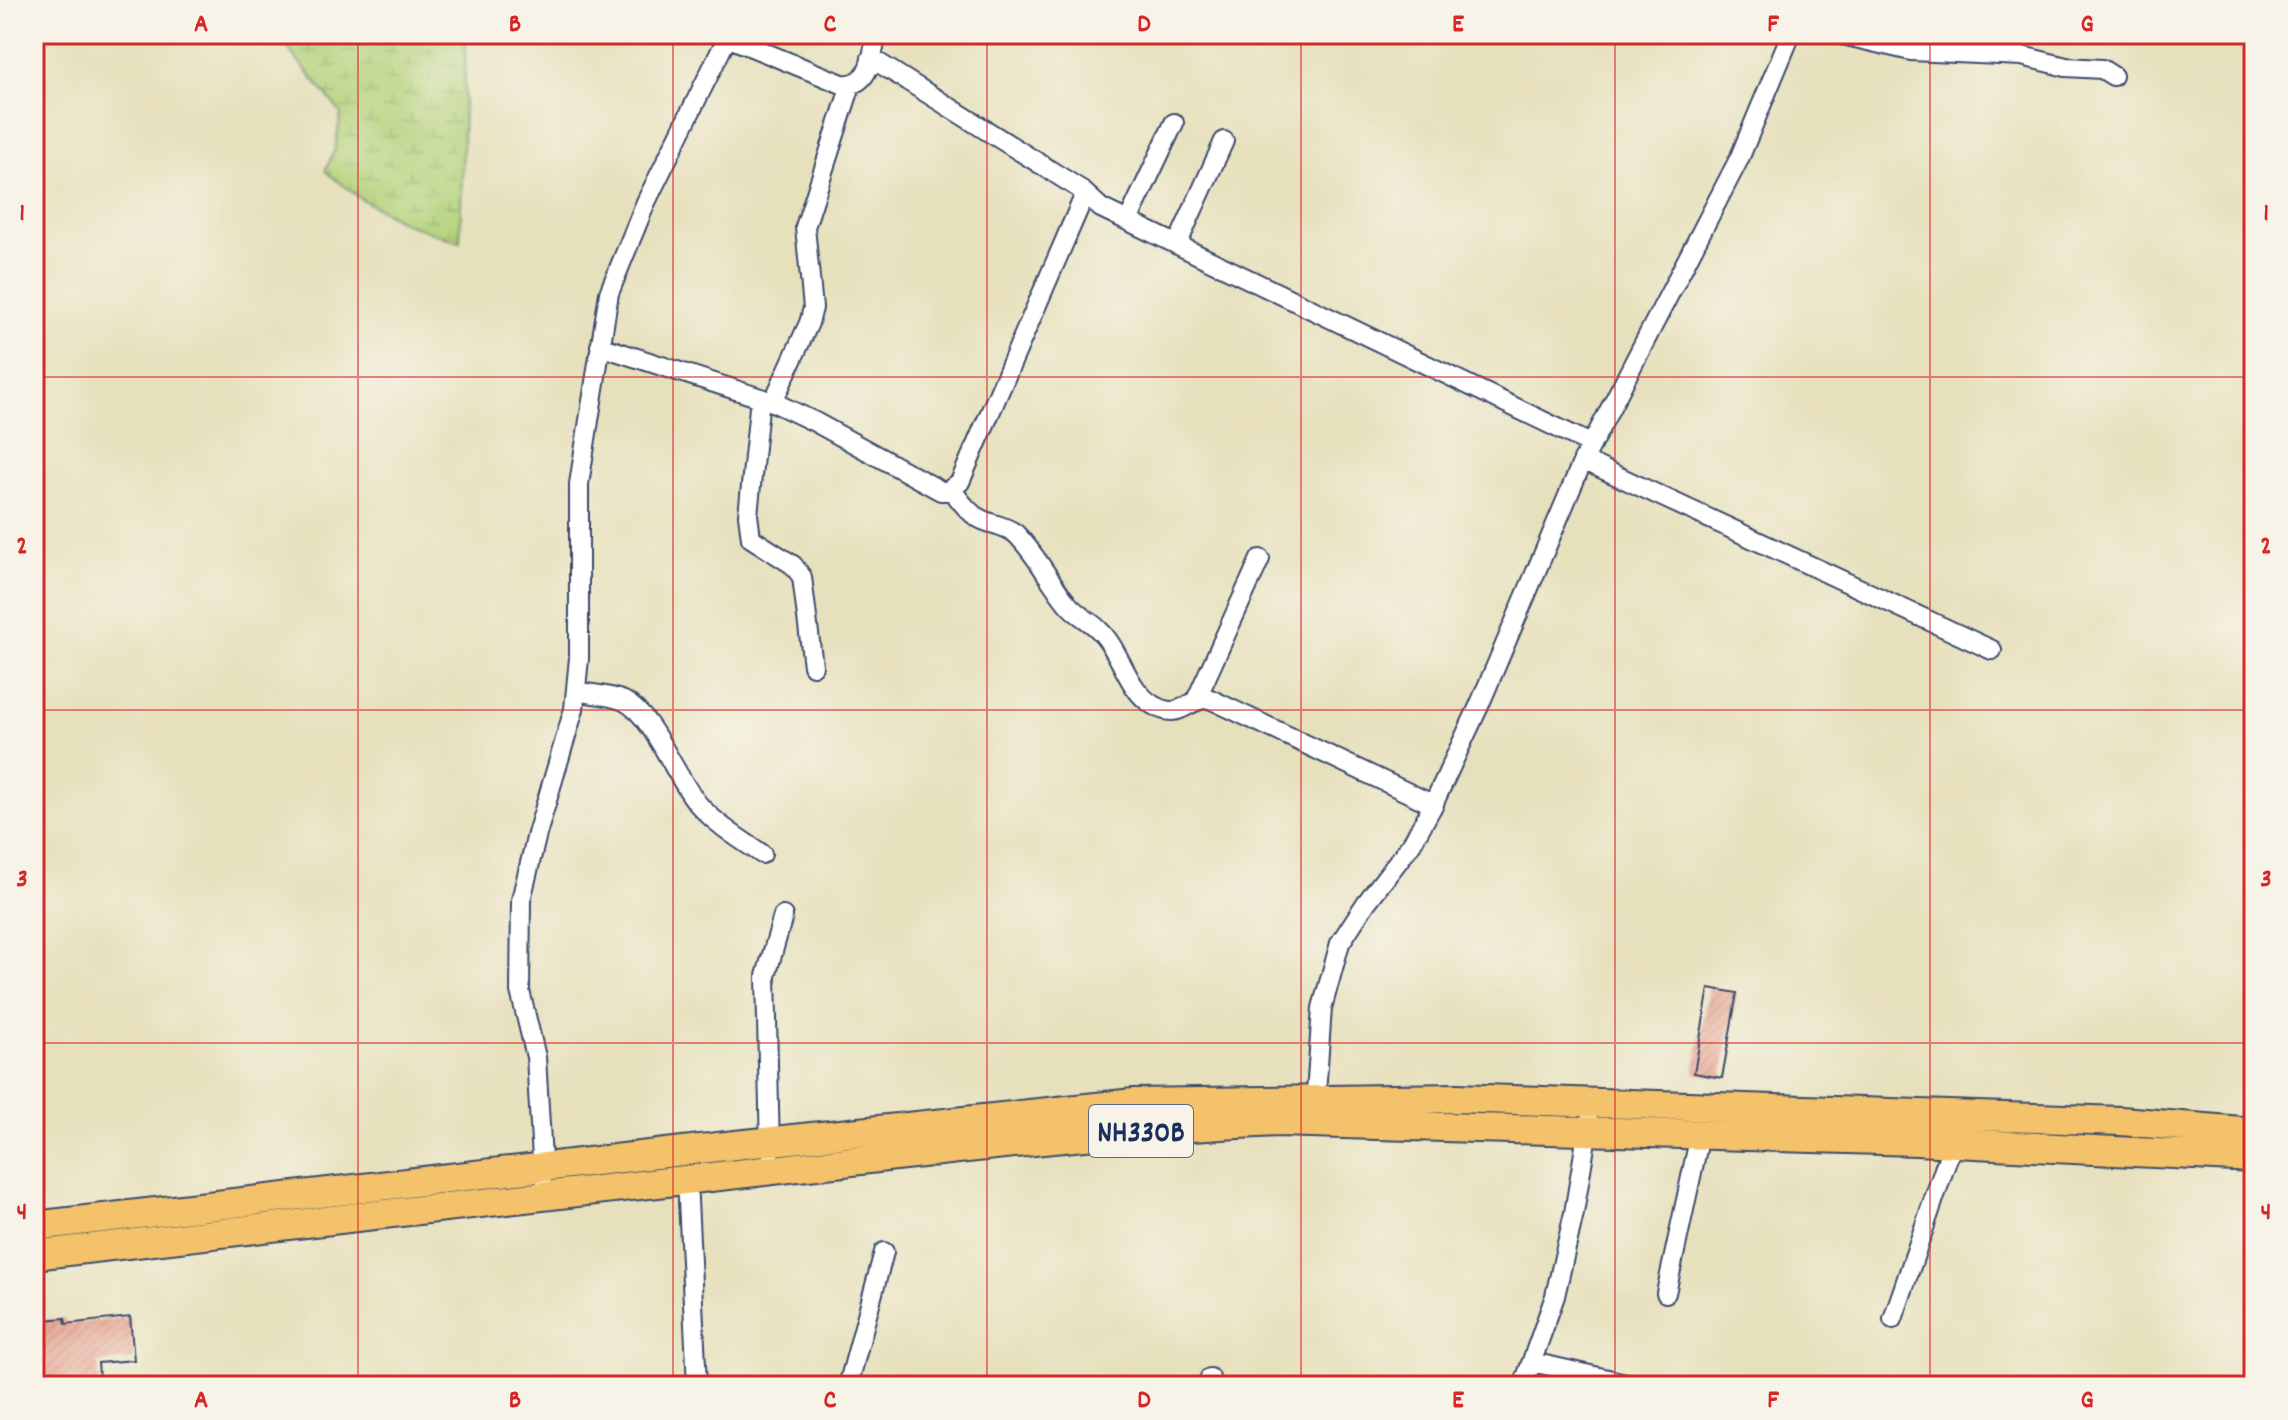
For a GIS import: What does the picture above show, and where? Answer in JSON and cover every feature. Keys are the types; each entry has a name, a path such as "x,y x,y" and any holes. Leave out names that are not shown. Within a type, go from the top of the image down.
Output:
{"highway":[{"name":"NH330B","path":"34,1226 544,1181 687,1179 1182,1127 1277,1122 1315,1112 1457,1098 2121,1121 2254,1132"},
{"name":"NH330B","path":"34,1255 544,1181 770,1142 1134,1103 1315,1112 1588,1132 1953,1143 2254,1158"}],"street":[{"path":"544,1181 536,1057 520,991 521,900 574,709 579,658 579,484 609,293 646,202 728,36 842,84 851,85 863,78 877,34"},
{"path":"1315,1112 1322,1008 1340,943 1412,843 1434,805 1587,452 1739,159 1791,34"},
{"path":"1838,34 1885,40 1911,51 2022,56 2066,67 2102,69 2113,76"},
{"path":"871,58 1085,194 1101,208 1587,452 1992,650"},
{"path":"813,666 802,577 793,565 751,538 748,515 766,400 809,323 813,308 805,227 851,85"},
{"path":"1128,221 1174,123"},
{"path":"1177,245 1224,141"},
{"path":"600,346 766,400 815,422 941,491 952,490 960,482 1085,194"},
{"path":"952,490 976,517 1013,532 1067,604 1100,631 1142,695 1154,706 1178,711 1196,700 1260,559"},
{"path":"576,691 623,701 639,712 679,780 699,805 719,824 762,854"},
{"path":"1196,700 1210,699 1434,805"},
{"path":"772,1170 766,976 783,916"},
{"path":"1523,1386 1555,1296 1574,1213 1593,1103"},
{"path":"1666,1293 1700,1135"},
{"path":"1893,1319 1953,1143"},
{"path":"687,1179 697,1386"},
{"path":"848,1386 884,1252"},
{"path":"1532,1362 1639,1386"}],"green space":[{"path":"276,34 466,34 460,242 405,223 361,199 325,171 335,149 341,113"}],"building":[{"path":"1709,988 1737,993 1722,1078 1694,1073"},
{"path":"130,1317 134,1360 98,1363 100,1386 34,1386 34,1321 65,1318 66,1324"}]}
